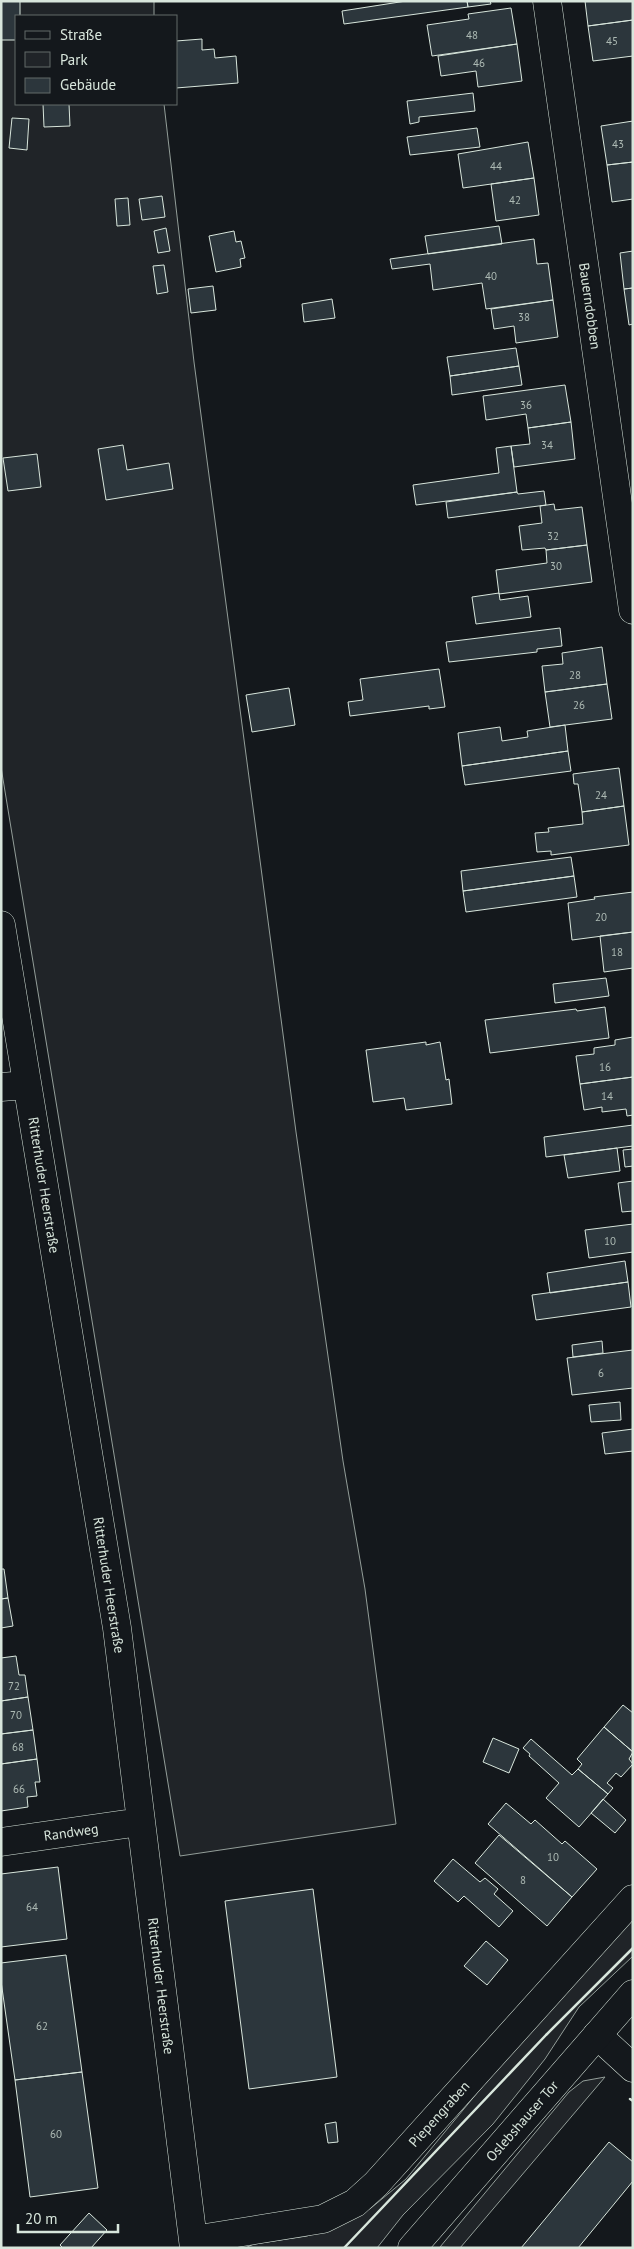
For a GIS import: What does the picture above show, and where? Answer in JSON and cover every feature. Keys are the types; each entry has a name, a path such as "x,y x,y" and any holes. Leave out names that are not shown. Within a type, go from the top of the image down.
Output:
{"street":[{"name":"Bauerndobben","path":"546,1 633,610"},
{"name":"Ritterhuder Heerstraße","path":"1,925 14,1086 117,1628 194,2244"},
{"name":"Randweg","path":"1,1842 140,1822"},
{"name":"Piepengraben","path":"194,2244 323,2219 355,2203 376,2184 633,1898"},
{"name":"Oslebshauser Tor","path":"412,2248 633,1994"},
{"path":"597,2035 633,2068"}],"green space":[{"path":"1,1 154,1 154,15 15,15 15,105 164,105 194,362 296,1132 343,1461 365,1589 396,1824 180,1856 1,767"},
{"path":"633,1916 633,1956 579,2007 545,2059 493,2124 403,2215 377,2248 245,2248 254,2244 307,2236 340,2224 371,2208 406,2179 520,2041"},
{"path":"605,2077 460,2248 440,2247 569,2092 583,2081"}],"building":[{"path":"1,1 20,1 20,15 15,15 15,40 1,40"},
{"path":"406,1 467,1 468,7 344,24 342,11"},
{"path":"467,1 490,1 491,4 468,7"},
{"path":"585,1 633,1 633,20 588,26"},
{"path":"511,8 517,44 432,56 427,25 469,19 468,14"},
{"path":"633,20 633,56 593,61 588,26"},
{"path":"202,39 202,50 214,49 215,58 236,56 238,83 178,88 178,41"},
{"path":"517,44 522,81 478,87 476,71 441,76 438,56"},
{"path":"473,93 475,111 419,117 419,122 410,124 407,101"},
{"path":"43,105 69,105 70,126 44,127"},
{"path":"12,118 29,119 27,150 9,148"},
{"path":"633,121 633,162 607,165 601,126"},
{"path":"477,128 480,147 410,155 407,137"},
{"path":"528,142 534,178 463,188 458,154"},
{"path":"633,162 633,199 612,202 607,165"},
{"path":"534,178 539,215 496,221 491,184"},
{"path":"162,196 165,217 142,220 139,199"},
{"path":"128,198 130,225 117,226 115,199"},
{"path":"499,226 502,244 428,254 425,236"},
{"path":"166,228 170,251 158,253 154,231"},
{"path":"234,231 236,242 241,241 245,258 240,259 241,267 216,272 209,236"},
{"path":"534,239 537,264 548,263 553,300 486,309 482,283 433,290 430,264 392,269 390,259"},
{"path":"633,251 633,288 624,289 620,253"},
{"path":"164,265 168,292 157,294 153,266"},
{"path":"213,286 216,310 191,313 188,289"},
{"path":"633,288 633,324 629,325 624,289"},
{"path":"332,299 335,318 304,322 302,304"},
{"path":"553,300 558,337 516,343 514,326 494,329 491,309"},
{"path":"516,348 519,366 450,376 447,357"},
{"path":"519,366 522,385 452,395 450,376"},
{"path":"565,385 571,422 528,428 526,414 486,420 483,396"},
{"path":"571,422 575,459 514,467 511,446 530,444 528,428"},
{"path":"123,445 127,470 169,463 173,489 106,500 98,449"},
{"path":"511,446 517,492 416,505 413,485 499,473 496,448"},
{"path":"37,454 41,487 8,491 3,458"},
{"path":"544,491 546,505 448,518 446,502 517,492 518,494"},
{"path":"554,504 555,510 582,507 587,545 546,550 545,548 522,550 519,526 542,523 540,506"},
{"path":"587,545 592,582 499,594 496,570 547,563 546,550"},
{"path":"499,593 500,600 528,596 531,617 476,624 472,597"},
{"path":"560,628 562,646 537,649 537,652 449,662 446,642"},
{"path":"602,647 607,684 545,692 542,666 563,664 562,653"},
{"path":"439,669 445,707 429,709 429,706 350,716 348,702 363,700 360,679"},
{"path":"607,684 612,719 550,727 545,692"},
{"path":"289,688 295,725 252,732 246,695"},
{"path":"565,725 568,751 462,766 458,733 500,727 502,741 528,737 527,731"},
{"path":"568,751 571,771 465,785 462,766"},
{"path":"619,768 624,806 582,812 578,784 574,784 573,774"},
{"path":"624,806 629,845 551,855 551,851 537,852 535,833 549,832 548,828 583,824 582,812"},
{"path":"571,857 574,876 463,891 461,871"},
{"path":"574,876 577,897 466,912 463,891"},
{"path":"633,892 633,932 572,940 568,903 595,899 594,897"},
{"path":"633,932 633,968 604,972 600,936"},
{"path":"606,978 609,996 555,1003 553,984"},
{"path":"605,1007 609,1038 490,1053 485,1020"},
{"path":"633,1037 633,1077 580,1084 576,1056 594,1054 594,1048 615,1045 615,1040"},
{"path":"426,1042 426,1045 440,1042 446,1080 449,1079 452,1104 406,1110 404,1098 373,1102 366,1050"},
{"path":"633,1077 633,1115 627,1116 626,1109 602,1112 602,1107 584,1110 580,1084"},
{"path":"633,1125 633,1146 546,1157 544,1137"},
{"path":"617,1148 620,1171 568,1178 564,1155"},
{"path":"633,1149 633,1166 625,1167 623,1150"},
{"path":"633,1181 633,1211 622,1212 618,1183"},
{"path":"633,1224 633,1252 589,1258 585,1230"},
{"path":"625,1261 628,1282 550,1293 547,1273"},
{"path":"628,1282 631,1307 536,1320 532,1295"},
{"path":"602,1341 603,1353 573,1357 572,1345"},
{"path":"633,1350 633,1388 572,1395 567,1358"},
{"path":"620,1402 621,1420 591,1422 589,1405"},
{"path":"633,1429 633,1451 605,1454 602,1433"},
{"path":"1,1569 4,1569 8,1598 1,1599"},
{"path":"8,1598 13,1626 1,1628 1,1599"},
{"path":"16,1656 19,1675 25,1675 28,1697 1,1701 1,1658"},
{"path":"28,1697 33,1730 1,1734 1,1701"},
{"path":"623,1705 633,1713 633,1752 604,1727"},
{"path":"604,1727 633,1752 629,1759 633,1764 621,1777 616,1773 607,1783 613,1788 608,1794 578,1769 582,1764 577,1759"},
{"path":"33,1730 37,1759 1,1764 1,1734"},
{"path":"493,1738 519,1749 509,1773 483,1762"},
{"path":"531,1739 572,1775 578,1769 608,1794 579,1827 546,1798 559,1783 529,1756 530,1754 523,1748"},
{"path":"37,1759 40,1782 35,1782 37,1796 27,1797 28,1807 1,1811 1,1764"},
{"path":"603,1799 626,1820 615,1833 591,1813"},
{"path":"506,1803 531,1824 535,1820 562,1844 565,1841 597,1869 572,1897 488,1824"},
{"path":"499,1835 572,1897 547,1926 475,1863"},
{"path":"453,1859 480,1882 485,1878 498,1889 494,1894 513,1911 499,1927 464,1896 458,1902 434,1881"},
{"path":"58,1867 67,1939 1,1947 1,1874"},
{"path":"313,1889 337,2077 249,2089 225,1901"},
{"path":"486,1941 508,1960 487,1985 464,1966"},
{"path":"66,1955 82,2072 15,2080 1,1981 1,1963"},
{"path":"82,2072 98,2188 30,2197 15,2080"},
{"path":"336,2122 338,2142 328,2143 325,2124"},
{"path":"609,2142 633,2162 633,2181 578,2248 521,2248"},
{"path":"89,2213 107,2230 91,2248 63,2248 60,2245"}],"wall":[{"path":"344,2248 546,2035 633,1948"}]}
